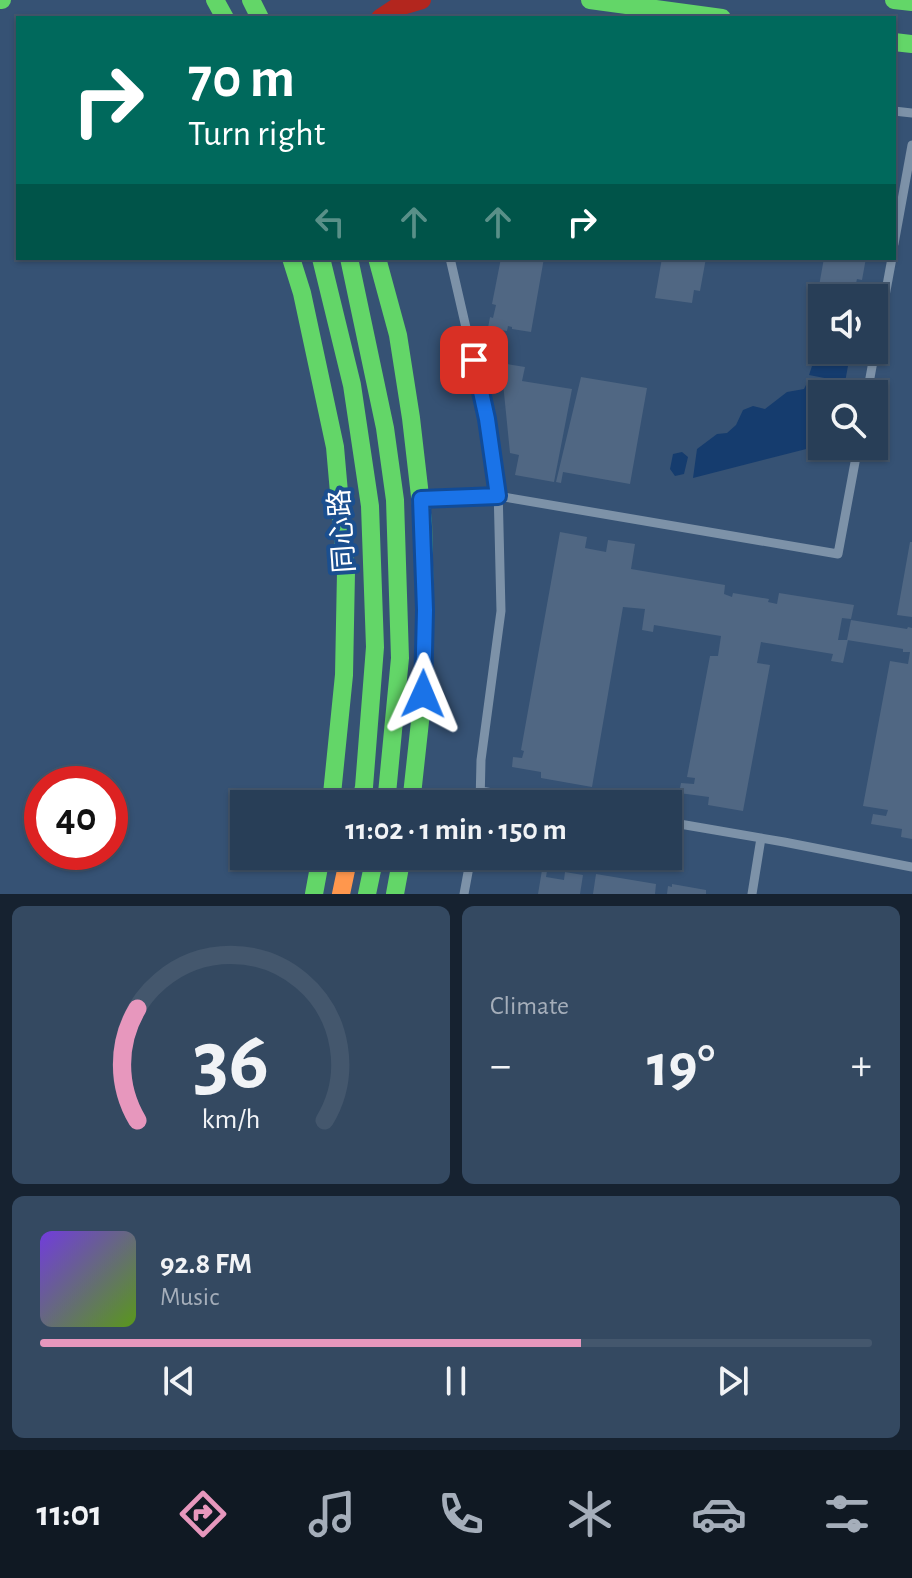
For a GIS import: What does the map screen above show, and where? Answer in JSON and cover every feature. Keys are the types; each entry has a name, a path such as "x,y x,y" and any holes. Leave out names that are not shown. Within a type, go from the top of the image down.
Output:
{"street":[{"path":"383,16 395,8 422,0"},
{"path":"590,0 707,16"},
{"path":"894,0 912,2"},
{"path":"292,260 302,293 335,447 346,572 344,675 332,790"},
{"name":"同心路","path":"321,260 352,385 370,506 375,647 363,790"},
{"name":"同心路","path":"349,260 385,428 395,500 400,658 387,790"},
{"path":"378,260 398,335 421,499 425,610 423,694 413,790"},
{"path":"314,894 318,870"},
{"path":"341,894 346,870"},
{"path":"367,894 372,870"},
{"path":"395,894 399,870"}],"lane":[{"path":"896,233 912,145"},
{"path":"450,260 487,419 498,496 501,611 481,760 481,790"},
{"path":"870,380 892,260"},
{"path":"395,500 498,496 838,554 855,460"},
{"path":"682,824 912,867"},
{"path":"752,894 761,838"},
{"path":"464,894 468,870"}],"water":[{"path":"848,364 845,380 809,375 812,366"},
{"path":"808,381 808,449 693,478 697,449 717,434 727,433 736,425 743,410 753,406 765,409 787,392 804,389"},
{"path":"682,452 688,457 684,474 675,476 670,469 673,454"}],"building":[{"path":"501,260 544,260 531,332 508,326 507,331 488,328 496,305 492,304"},
{"path":"662,260 706,260 700,291 694,290 692,303 655,298"},
{"path":"824,260 866,260 862,280 857,279 856,284 819,284"},
{"path":"501,363 525,367 522,381 572,389 554,482 515,475 519,455 510,453"},
{"path":"581,377 647,388 630,484 563,472 561,483 556,482"},
{"path":"560,532 587,537 585,548 606,552 608,540 635,544 631,569 725,585 724,594 732,597 733,593 769,599 768,602 777,604 779,593 854,605 851,619 842,618 838,640 848,640 843,663 831,661 833,654 761,642 757,663 770,665 743,811 708,805 709,797 682,793 680,790 681,783 694,784 695,778 687,777 710,656 718,656 721,636 654,625 653,632 642,630 645,609 623,607 592,787 541,778 541,772 512,767 513,757 522,758 524,751 521,750"},
{"path":"912,542 912,617 897,615"},
{"path":"851,620 912,628 912,839 901,837 902,829 871,824 873,814 886,816 888,810 863,806 890,661 908,664 910,652 847,640"},
{"path":"542,870 547,870 546,877 564,880 565,872 583,875 580,894 538,894"},
{"path":"596,874 656,884 655,894 593,894"},
{"path":"672,884 706,890 706,894 667,894 668,886 672,887"}],"traffic: fast":[{"path":"215,0 224,16"},
{"path":"251,0 259,16"},
{"path":"590,0 707,16"},
{"path":"894,0 912,2"},
{"path":"896,42 912,44"},
{"path":"292,260 302,293 335,447 346,572 344,675 332,790"},
{"path":"321,260 352,385 370,506 375,647 363,790"},
{"path":"349,260 385,428 395,500 400,658 387,790"},
{"path":"378,260 398,335 423,522 423,694 413,790"},
{"path":"314,894 318,870"},
{"path":"367,894 372,870"},
{"path":"395,894 399,870"}],"traffic: slow":[{"path":"341,894 346,870"}],"traffic: jam":[{"path":"383,16 395,8 422,0"}],"route":[{"path":"423,694 425,610 421,499 498,496 487,419 474,360"}]}
